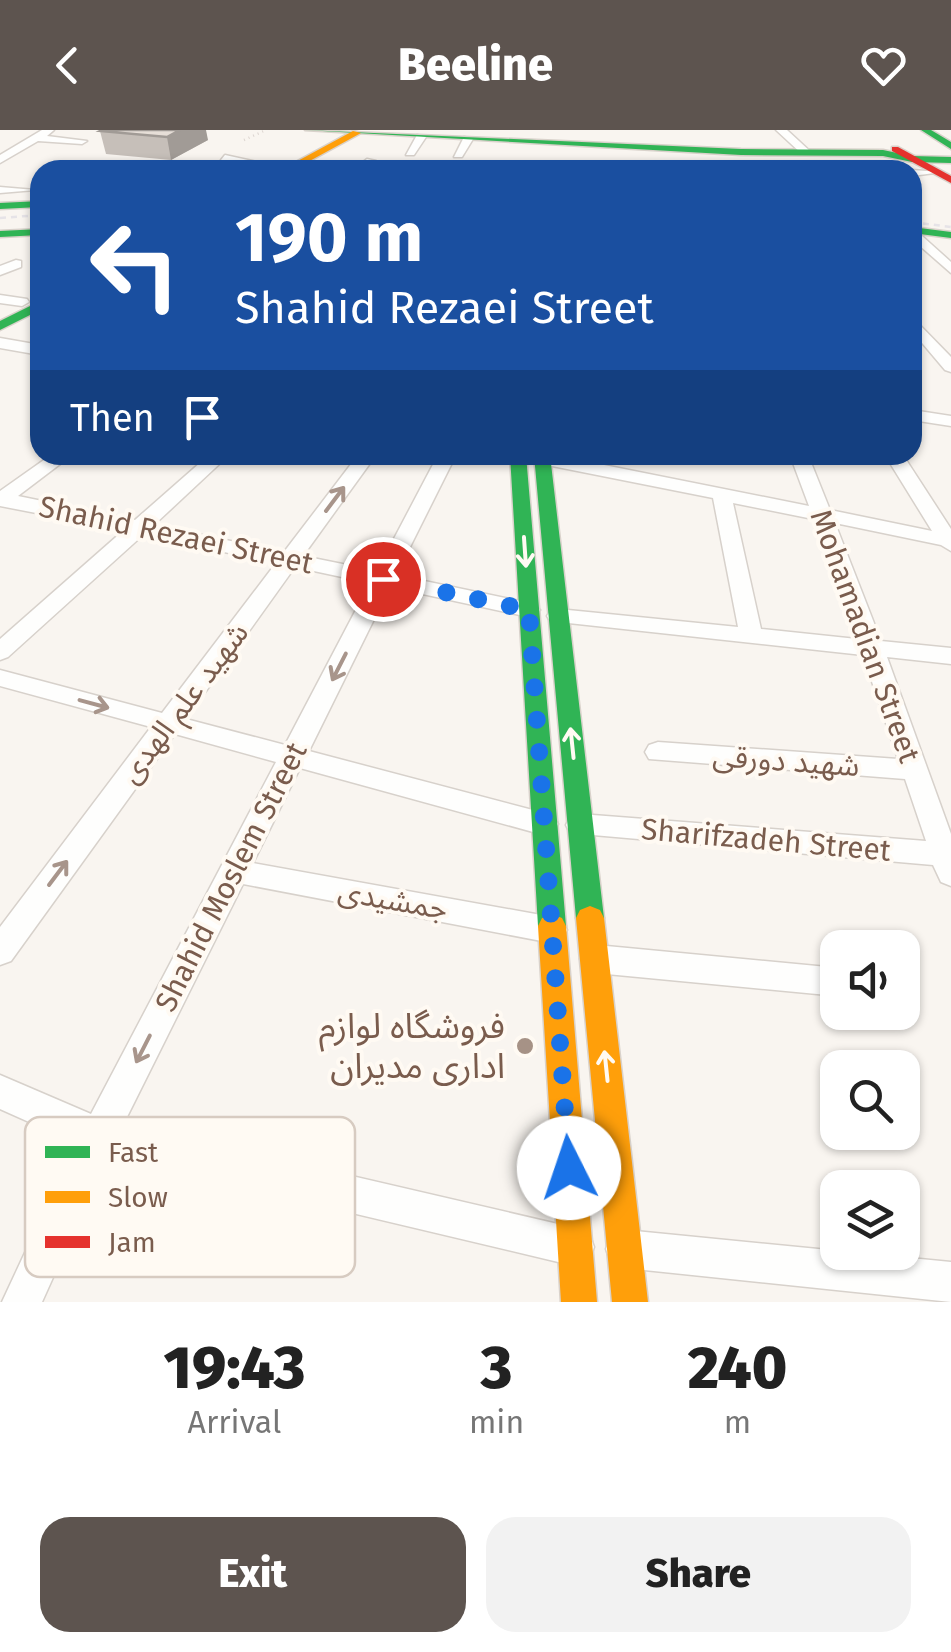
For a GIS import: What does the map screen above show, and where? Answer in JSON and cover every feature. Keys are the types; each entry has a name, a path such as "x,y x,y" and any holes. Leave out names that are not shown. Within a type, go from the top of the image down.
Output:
{"main road":[{"path":"309,130 358,132 415,145 463,147 543,136 753,151 792,160"},
{"path":"718,130 753,151"},
{"path":"925,130 951,146"},
{"path":"940,130 951,137"},
{"path":"303,160 358,132"},
{"path":"810,160 862,150 872,144 870,132"},
{"path":"870,132 932,164"},
{"path":"525,160 543,136"},
{"path":"535,160 543,136"},
{"path":"839,154 883,154 912,160"},
{"path":"0,206 30,198"},
{"path":"0,234 30,232"},
{"path":"0,314 26,300"},
{"path":"0,326 26,300"},
{"path":"519,465 578,1302"},
{"path":"543,465 630,1302"}],"street":[{"path":"0,160 49,130"},
{"path":"781,130 800,160"},
{"path":"36,138 82,140"},
{"path":"235,160 225,158 228,149 244,140"},
{"path":"0,190 30,196"},
{"path":"931,222 951,270"},
{"path":"0,271 16,264"},
{"path":"922,333 951,367"},
{"path":"0,342 30,348"},
{"path":"922,344 951,348"},
{"path":"922,417 951,421"},
{"path":"1,499 50,465"},
{"path":"0,652 209,465"},
{"name":"شهید علم الهدی","path":"0,951 360,465"},
{"name":"Shahid Moslem Street","path":"108,1117 442,465"},
{"path":"584,465 950,542"},
{"name":"Mohamadian Street","path":"802,465 949,861"},
{"path":"900,465 950,542"},
{"path":"722,495 751,636"},
{"name":"Shahid Rezaei Street","path":"1,499 529,610"},
{"path":"558,616 951,656"},
{"path":"0,678 544,824"},
{"name":"شهید دورقی","path":"658,752 915,770"},
{"name":"Sharifzadeh Street","path":"580,825 949,861"},
{"name":"جمشیدی","path":"234,871 552,930"},
{"path":"596,960 820,980"},
{"path":"0,1092 59,1117"},
{"path":"355,1195 575,1247"},
{"path":"624,1249 951,1282"},
{"name":"Shahid Moslem Street","path":"22,1302 33,1277"}],"path":[{"path":"244,140 266,130"}],"building":[{"path":"102,130 180,130 167,137"}],"railway":[{"path":"0,218 30,216"},
{"path":"922,223 951,227"}],"traffic: fast":[{"path":"309,130 741,152 883,153 912,159"},
{"path":"925,130 951,146"},
{"path":"912,159 951,160"},
{"path":"0,206 30,204"},
{"path":"922,231 951,235"},
{"path":"0,234 30,232"},
{"path":"0,326 30,310"},
{"path":"519,465 552,926"},
{"path":"543,465 590,918"}],"traffic: slow":[{"path":"305,160 356,133"},
{"path":"590,918 630,1302"},
{"path":"552,926 579,1302"}],"traffic: jam":[{"path":"895,149 915,160"},
{"path":"922,164 951,180"}],"place":[{"name":"فروشگاه لوازم اداری مدیران","path":"525,1046"}],"route":[{"path":"383,579 529,610 569,1168"}]}
